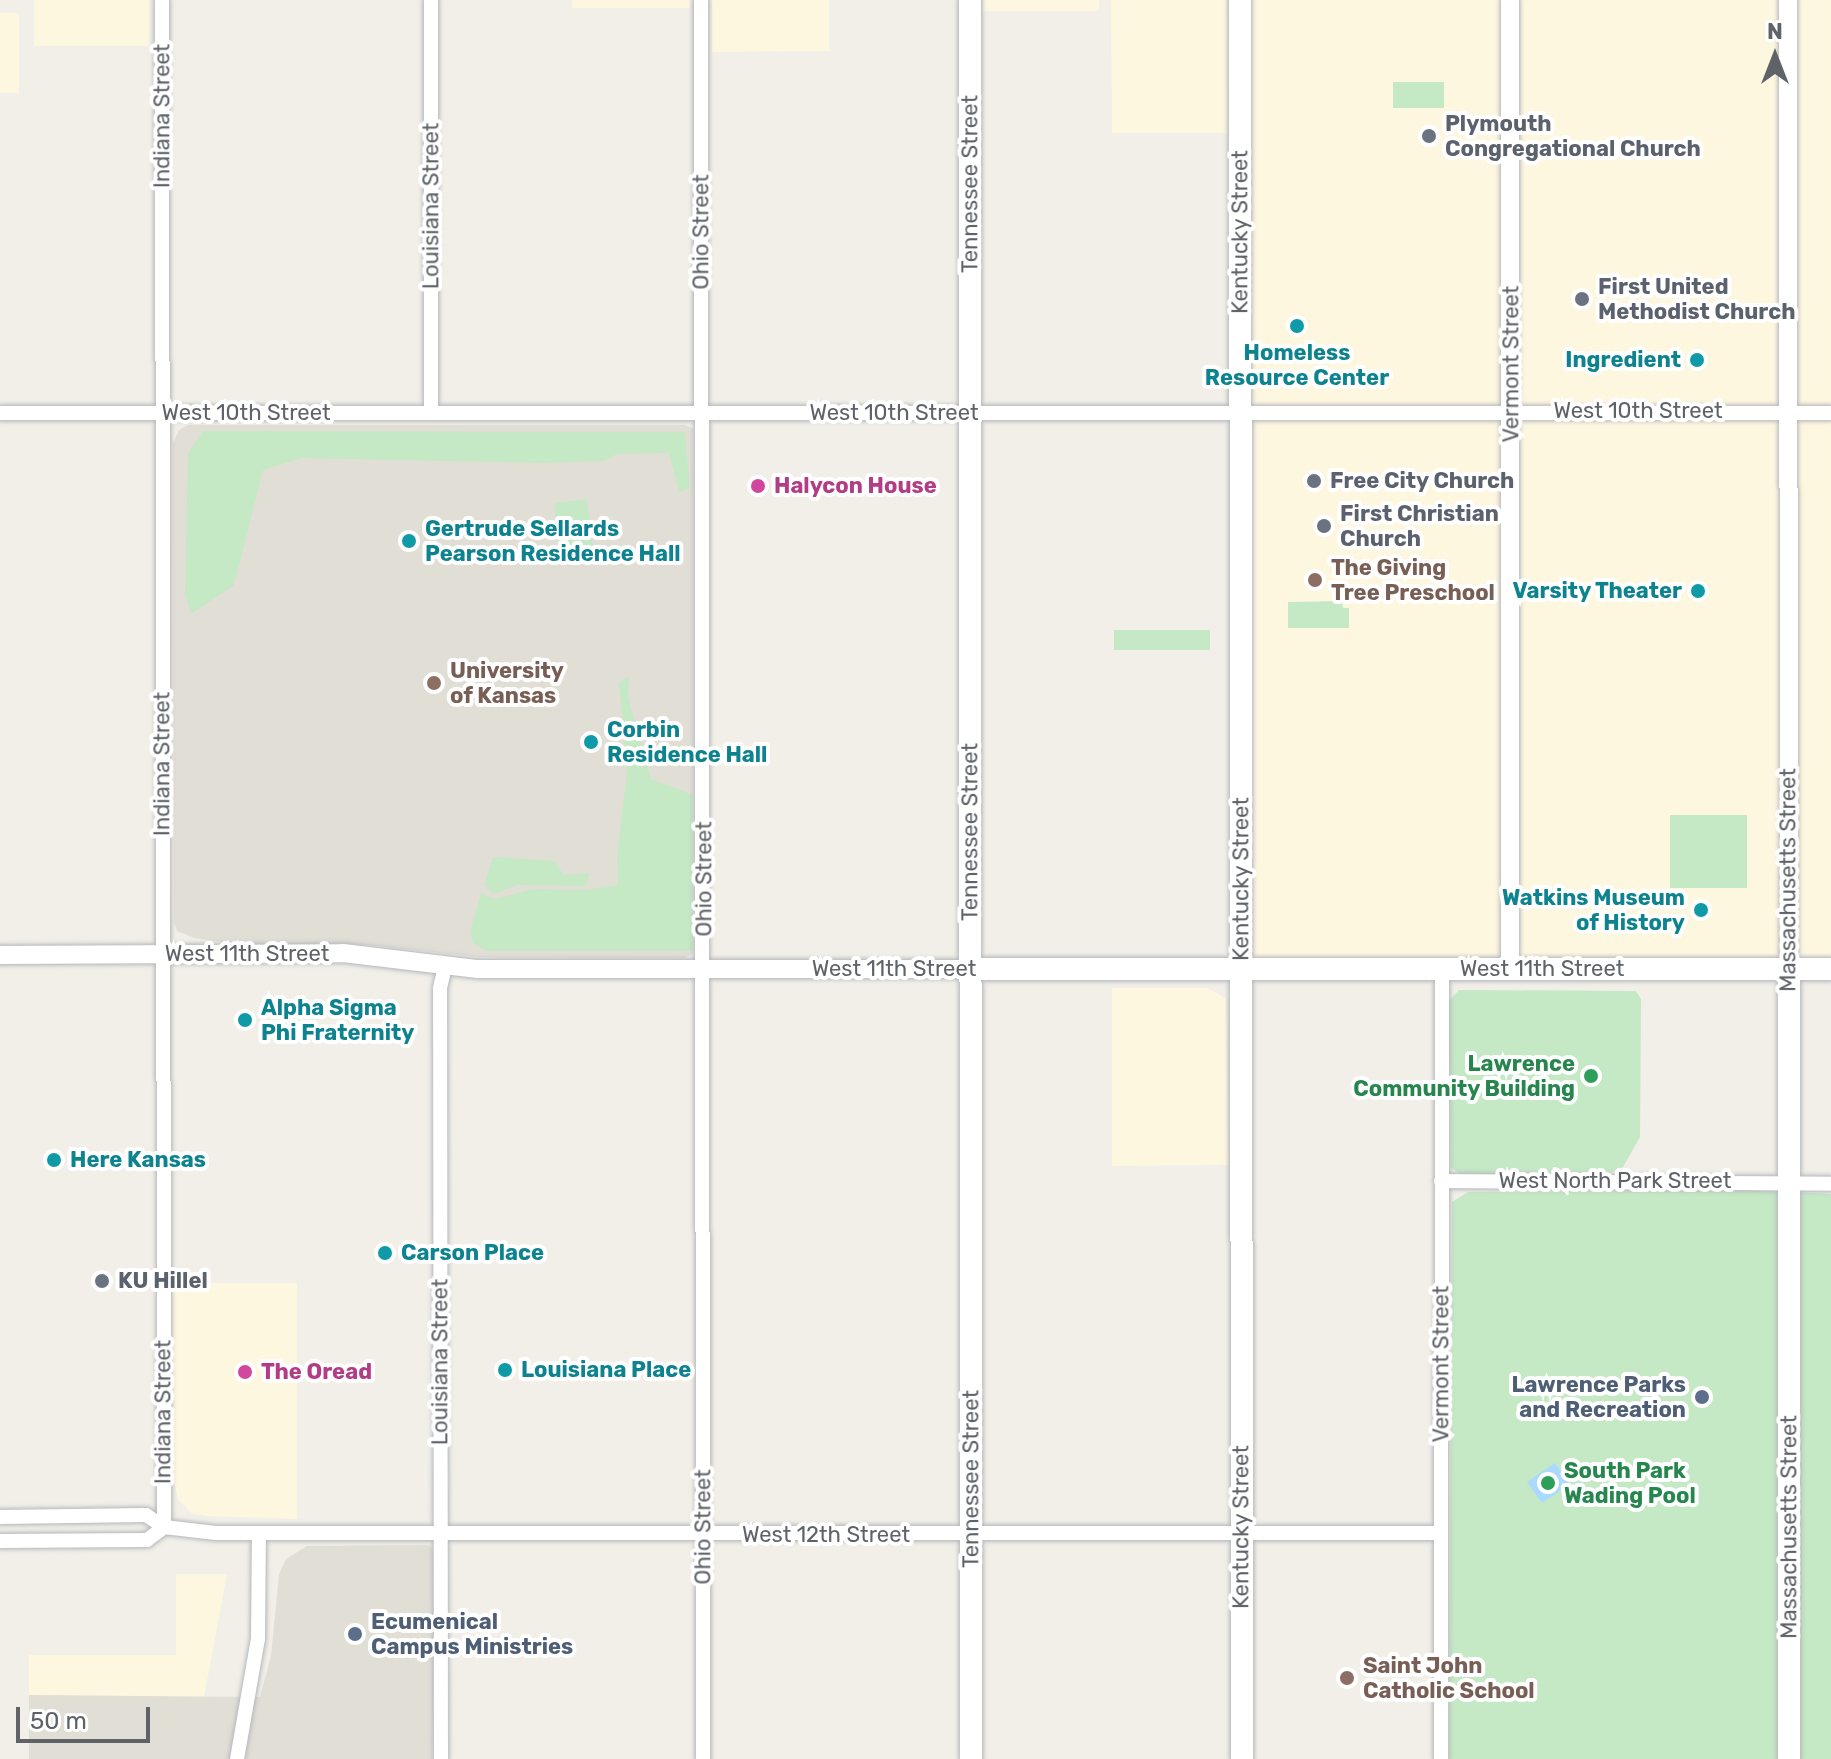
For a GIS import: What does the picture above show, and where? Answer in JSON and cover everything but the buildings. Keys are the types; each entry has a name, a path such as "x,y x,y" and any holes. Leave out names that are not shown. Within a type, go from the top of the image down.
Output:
{"main road":[{"name":"Tennessee Street","path":"970,0 971,1759"},
{"name":"Kentucky Street","path":"1240,0 1242,1759"},
{"name":"West 11th Street","path":"970,969 1831,969"},
{"name":"Massachusetts Street","path":"1789,969 1789,1759"}],"street":[{"name":"Indiana Street","path":"162,0 164,1527"},
{"name":"Louisiana Street","path":"431,0 431,413"},
{"name":"Ohio Street","path":"701,0 703,1759"},
{"name":"Vermont Street","path":"1510,0 1510,969"},
{"name":"Massachusetts Street","path":"1788,0 1789,969"},
{"name":"West 10th Street","path":"0,413 1831,413"},
{"name":"West 11th Street","path":"0,955 343,953 478,969 970,969"},
{"name":"Louisiana Street","path":"441,1759 440,988 445,966"},
{"name":"Vermont Street","path":"1441,1759 1442,969"},
{"name":"West North Park Street","path":"1441,1181 1831,1184"},
{"name":"West 12th Street","path":"0,1517 146,1515 164,1527 259,1533 1441,1533"},
{"name":"West 12th Street","path":"0,1541 147,1540 164,1527"},
{"path":"237,1759 258,1639 259,1533"}],"shaded area":[{"path":"34,0 149,0 149,46 34,46"},
{"path":"572,0 690,0 690,8 572,8"},
{"path":"712,0 829,0 829,51 712,52"},
{"path":"983,0 1099,0 1099,11 983,11"},
{"path":"1111,0 1227,0 1228,133 1112,133"},
{"path":"1240,0 1831,0 1831,969 1241,969"},
{"path":"0,13 19,13 19,93 0,93"},
{"name":"University of Kansas","path":"188,425 685,425 693,429 693,954 684,958 479,957 370,945 235,944 194,938 177,931 174,922 173,443 179,430"},
{"path":"1112,988 1208,988 1226,999 1228,1165 1112,1166"},
{"path":"171,1283 297,1283 297,1519 206,1516 191,1513 178,1499 173,1476"},
{"path":"307,1546 431,1546 436,1559 432,1759 29,1759 29,1695 260,1697 271,1656 279,1574 286,1559"},
{"path":"176,1574 227,1574 204,1697 29,1695 29,1655 176,1655"}],"green space":[{"path":"1393,82 1444,82 1444,108 1393,108"},
{"path":"203,431 685,432 690,488 679,492 669,453 616,454 605,461 541,463 301,458 263,470 234,585 191,614 185,592 188,454"},
{"path":"587,499 593,549 560,552 554,503"},
{"path":"1342,601 1343,608 1349,608 1349,628 1288,628 1288,602"},
{"path":"1114,630 1210,630 1210,650 1114,650"},
{"path":"629,677 628,697 651,779 693,795 693,951 487,951 473,943 470,932 481,893 494,899 533,889 585,890 618,885 617,857 627,773 619,682"},
{"path":"1670,815 1747,815 1747,888 1670,888"},
{"path":"493,857 554,861 564,875 589,873 589,876 585,886 517,885 494,894 484,885"},
{"path":"1459,990 1636,991 1641,999 1640,1137 1623,1167 1607,1174 1461,1174 1451,1168 1449,1001"},
{"path":"1749,1190 1831,1194 1831,1759 1449,1759 1452,1202 1468,1192"}],"water":[{"name":"South Park Wading Pool","path":"1555,1463 1570,1484 1542,1503 1527,1482"}],"place":[{"name":"Plymouth Congregational Church","path":"1429,136"},
{"name":"First United Methodist Church","path":"1582,299"},
{"name":"Homeless Resource Center","path":"1297,326"},
{"name":"Ingredient","path":"1697,360"},
{"name":"Free City Church","path":"1314,481"},
{"name":"Halycon House","path":"758,486"},
{"name":"First Christian Church","path":"1324,526"},
{"name":"Gertrude Sellards Pearson Residence Hall","path":"409,541"},
{"name":"The Giving Tree Preschool","path":"1315,580"},
{"name":"Varsity Theater","path":"1698,591"},
{"name":"University of Kansas","path":"434,683"},
{"name":"Corbin Residence Hall","path":"591,742"},
{"name":"Watkins Museum of History","path":"1701,910"},
{"name":"Alpha Sigma Phi Fraternity","path":"245,1020"},
{"name":"Lawrence Community Building","path":"1591,1076"},
{"name":"Here Kansas","path":"54,1160"},
{"name":"Carson Place","path":"385,1253"},
{"name":"KU Hillel","path":"102,1281"},
{"name":"Louisiana Place","path":"505,1370"},
{"name":"The Oread","path":"245,1372"},
{"name":"Lawrence Parks and Recreation","path":"1702,1397"},
{"name":"South Park Wading Pool","path":"1548,1483"},
{"name":"Ecumenical Campus Ministries","path":"355,1634"},
{"name":"Saint John Catholic School","path":"1347,1678"}]}
